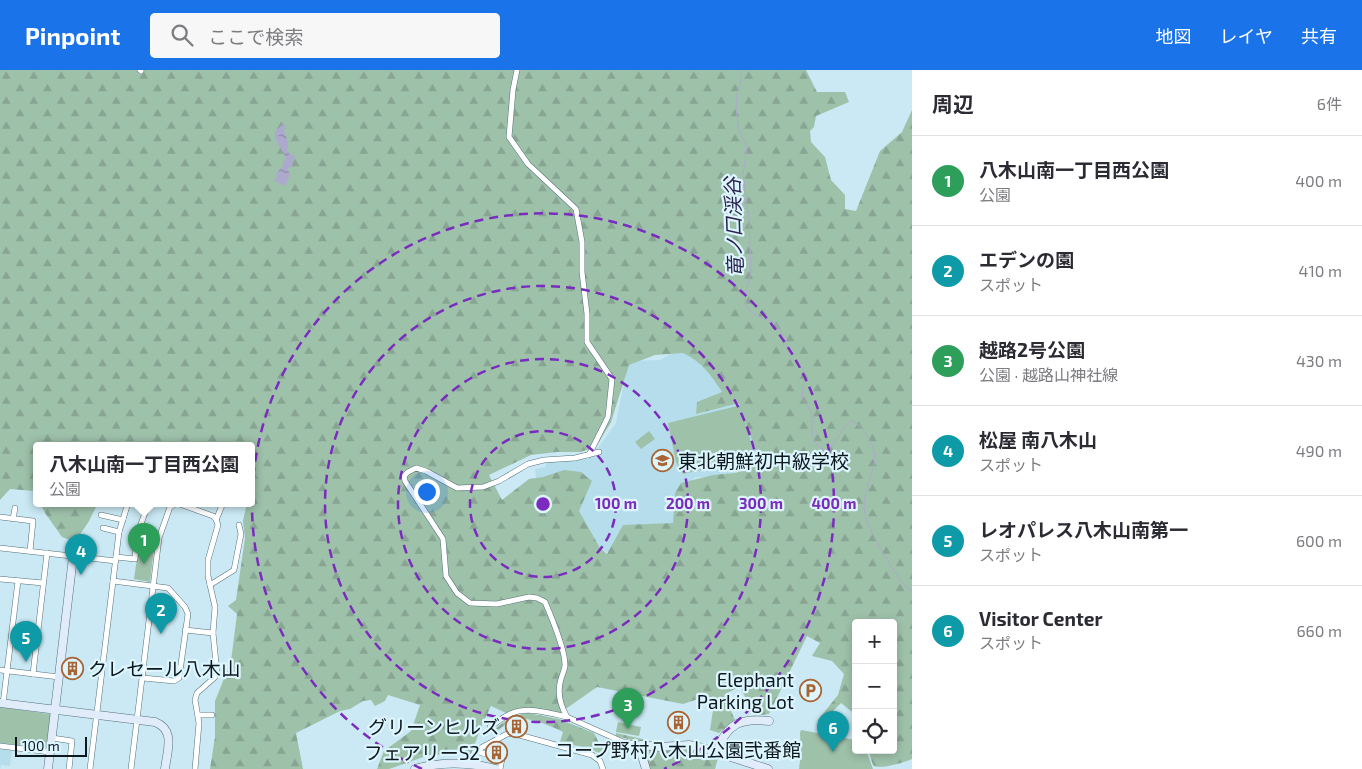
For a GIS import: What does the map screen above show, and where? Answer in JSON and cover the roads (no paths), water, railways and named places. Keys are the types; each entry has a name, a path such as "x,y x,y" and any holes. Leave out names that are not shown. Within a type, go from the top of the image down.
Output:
{"street":[{"path":"517,70 513,90 509,137 528,164 576,209 582,242 582,272 588,314 587,342 612,379 608,417 589,455"},
{"path":"566,717 560,701 559,691 565,666 564,658 553,620 545,602 529,597 497,604 470,603 456,593 446,576 443,539 412,494 404,476 416,468 426,471 457,488 483,487 499,481 528,464 599,452"},
{"path":"90,769 119,532 127,507"},
{"path":"131,769 159,538 169,507"},
{"path":"188,507 212,516 218,525 208,560 208,576 215,607 213,633 217,673 197,694 195,700 199,723 195,769"},
{"path":"216,520 221,507"},
{"path":"13,519 15,508"},
{"path":"0,548 73,556 135,559 138,535 146,510"},
{"path":"101,515 122,520"},
{"path":"0,517 33,521 30,551"},
{"path":"210,585 234,570 241,534 238,525"},
{"path":"102,528 119,532"},
{"path":"33,674 47,553"},
{"path":"48,769 73,556"},
{"path":"0,579 43,583"},
{"path":"18,581 7,671 1,703 97,714 161,724 168,732 169,739 165,769"},
{"path":"113,581 168,588 185,607 188,614 179,678 174,681 143,678"},
{"path":"185,630 213,633"},
{"path":"0,670 59,677"},
{"path":"490,727 512,713 519,711 538,712 566,717 623,742 660,747 689,745 717,751 768,769"},
{"path":"198,714 212,714"},
{"path":"717,751 724,735 731,727 747,720 769,721"},
{"path":"500,769 502,760 478,752 479,749 512,733 592,755 600,761 603,769"},
{"path":"52,738 72,741 69,769"},
{"path":"641,745 646,769"},
{"path":"0,746 50,752"},
{"path":"415,769 457,763 491,768"}],"water":[{"path":"284,124 286,125 284,130 288,142 287,151 295,157 292,166 287,169 290,173 286,186 274,181 277,177 276,173 283,166 283,161 286,159 275,135 275,132"}],"waterway":[{"name":"竜ノ口渓谷","path":"741,70 742,75 737,94 736,108 738,127 747,147 743,174 749,220 751,272 745,297 746,304 750,311 757,316 775,323 784,336 789,355 803,369 802,398 812,413 812,432 819,448 826,450 830,447 851,421 856,423 868,437 875,454 873,471 864,505 868,524 896,574 909,590 912,589"}],"place":[{"name":"東北朝鮮初中級学校","path":"662,460"},
{"name":"八木山南一丁目西公園","path":"144,564"},
{"name":"松屋 南八木山","path":"81,575"},
{"name":"エデンの園","path":"161,634"},
{"name":"レオパレス八木山南第一","path":"26,662"},
{"name":"クレセール八木山","path":"72,668"},
{"name":"Elephant Parking Lot","path":"810,690"},
{"name":"コープ野村八木山公園弐番館","path":"678,723"},
{"name":"グリーンヒルズ","path":"516,726"},
{"name":"越路2号公園","path":"628,729"},
{"name":"フェアリーS2","path":"496,752"},
{"name":"Visitor Center","path":"833,752"}]}
